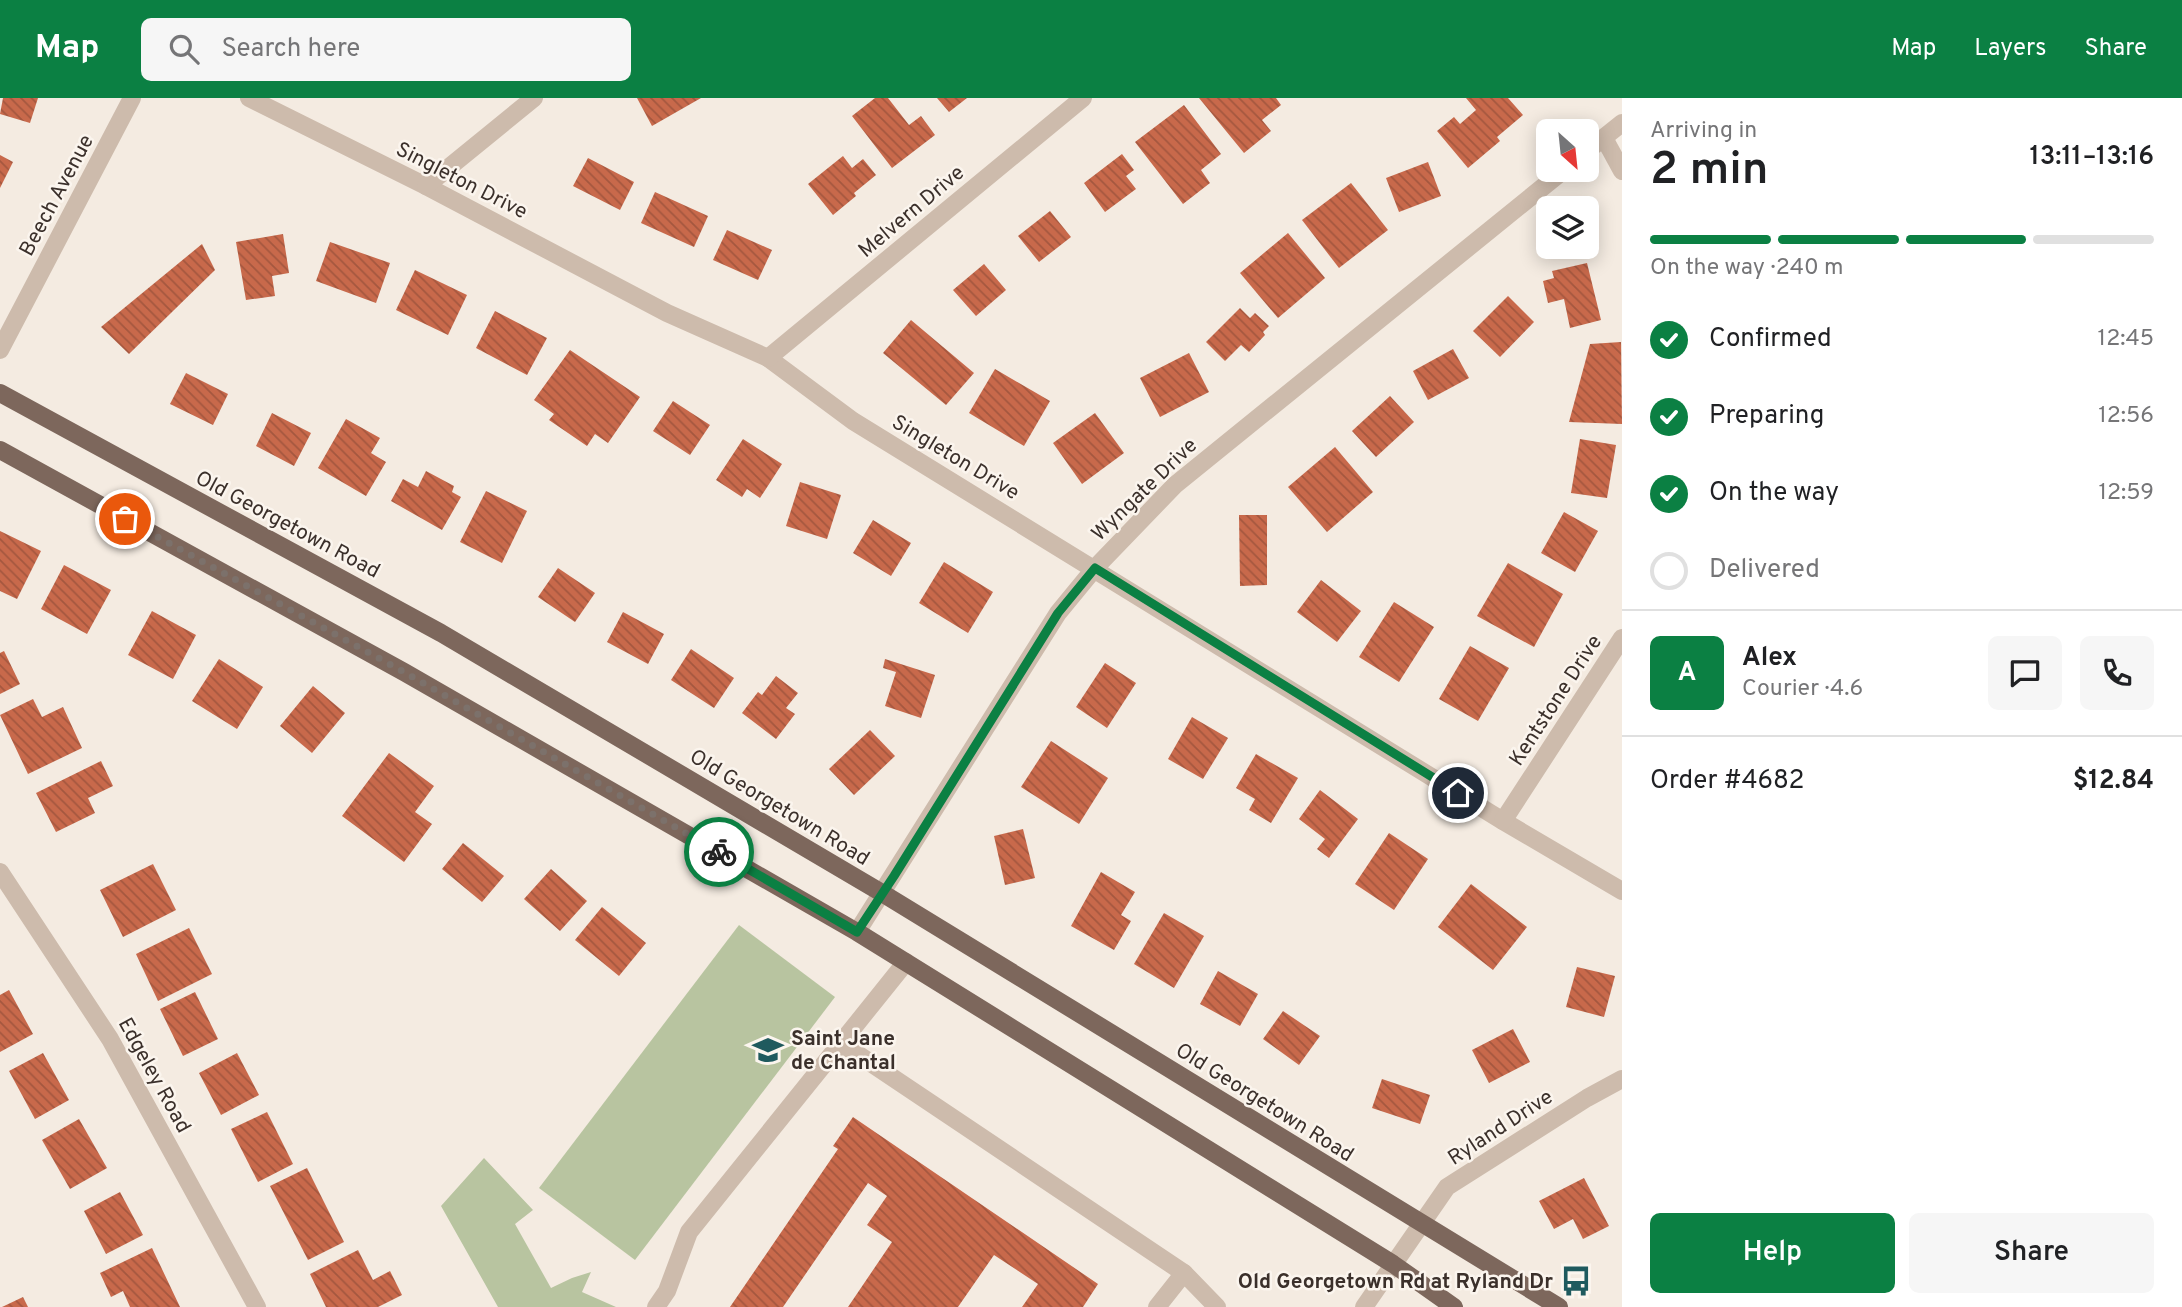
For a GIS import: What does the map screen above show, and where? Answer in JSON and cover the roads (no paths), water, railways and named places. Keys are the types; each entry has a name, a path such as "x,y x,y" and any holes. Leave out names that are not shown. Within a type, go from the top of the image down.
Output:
{"main road":[{"name":"Old Georgetown Road","path":"0,393 441,633 882,893 1559,1307"},
{"path":"0,450 404,672 857,932 1393,1264 1447,1305"}],"street":[{"name":"Beech Avenue","path":"0,350 132,98"},
{"name":"Singleton Drive","path":"249,98 426,186 667,313 768,358 853,421 1503,821 1622,891"},
{"path":"426,186 534,98"},
{"name":"Melvern Drive","path":"768,358 1083,98"},
{"path":"1600,141 1622,122"},
{"path":"1604,138 1622,171"},
{"name":"Wyngate Drive","path":"857,932 1058,613 1095,568 1175,485 1549,182"},
{"name":"Kentstone Drive","path":"1503,821 1622,638"},
{"name":"Edgeley Road","path":"0,872 110,1039 257,1307"},
{"path":"656,1307 667,1291 689,1232 906,962"},
{"path":"841,1043 1184,1273 1217,1307"},
{"name":"Ryland Drive","path":"1364,1307 1447,1187 1587,1098 1622,1079"},
{"path":"1157,1307 1184,1273"}],"place":[{"name":"Saint Jane de Chantal","path":"768,1050"},
{"name":"Old Georgetown Rd at Ryland Dr","path":"1576,1281"}]}
